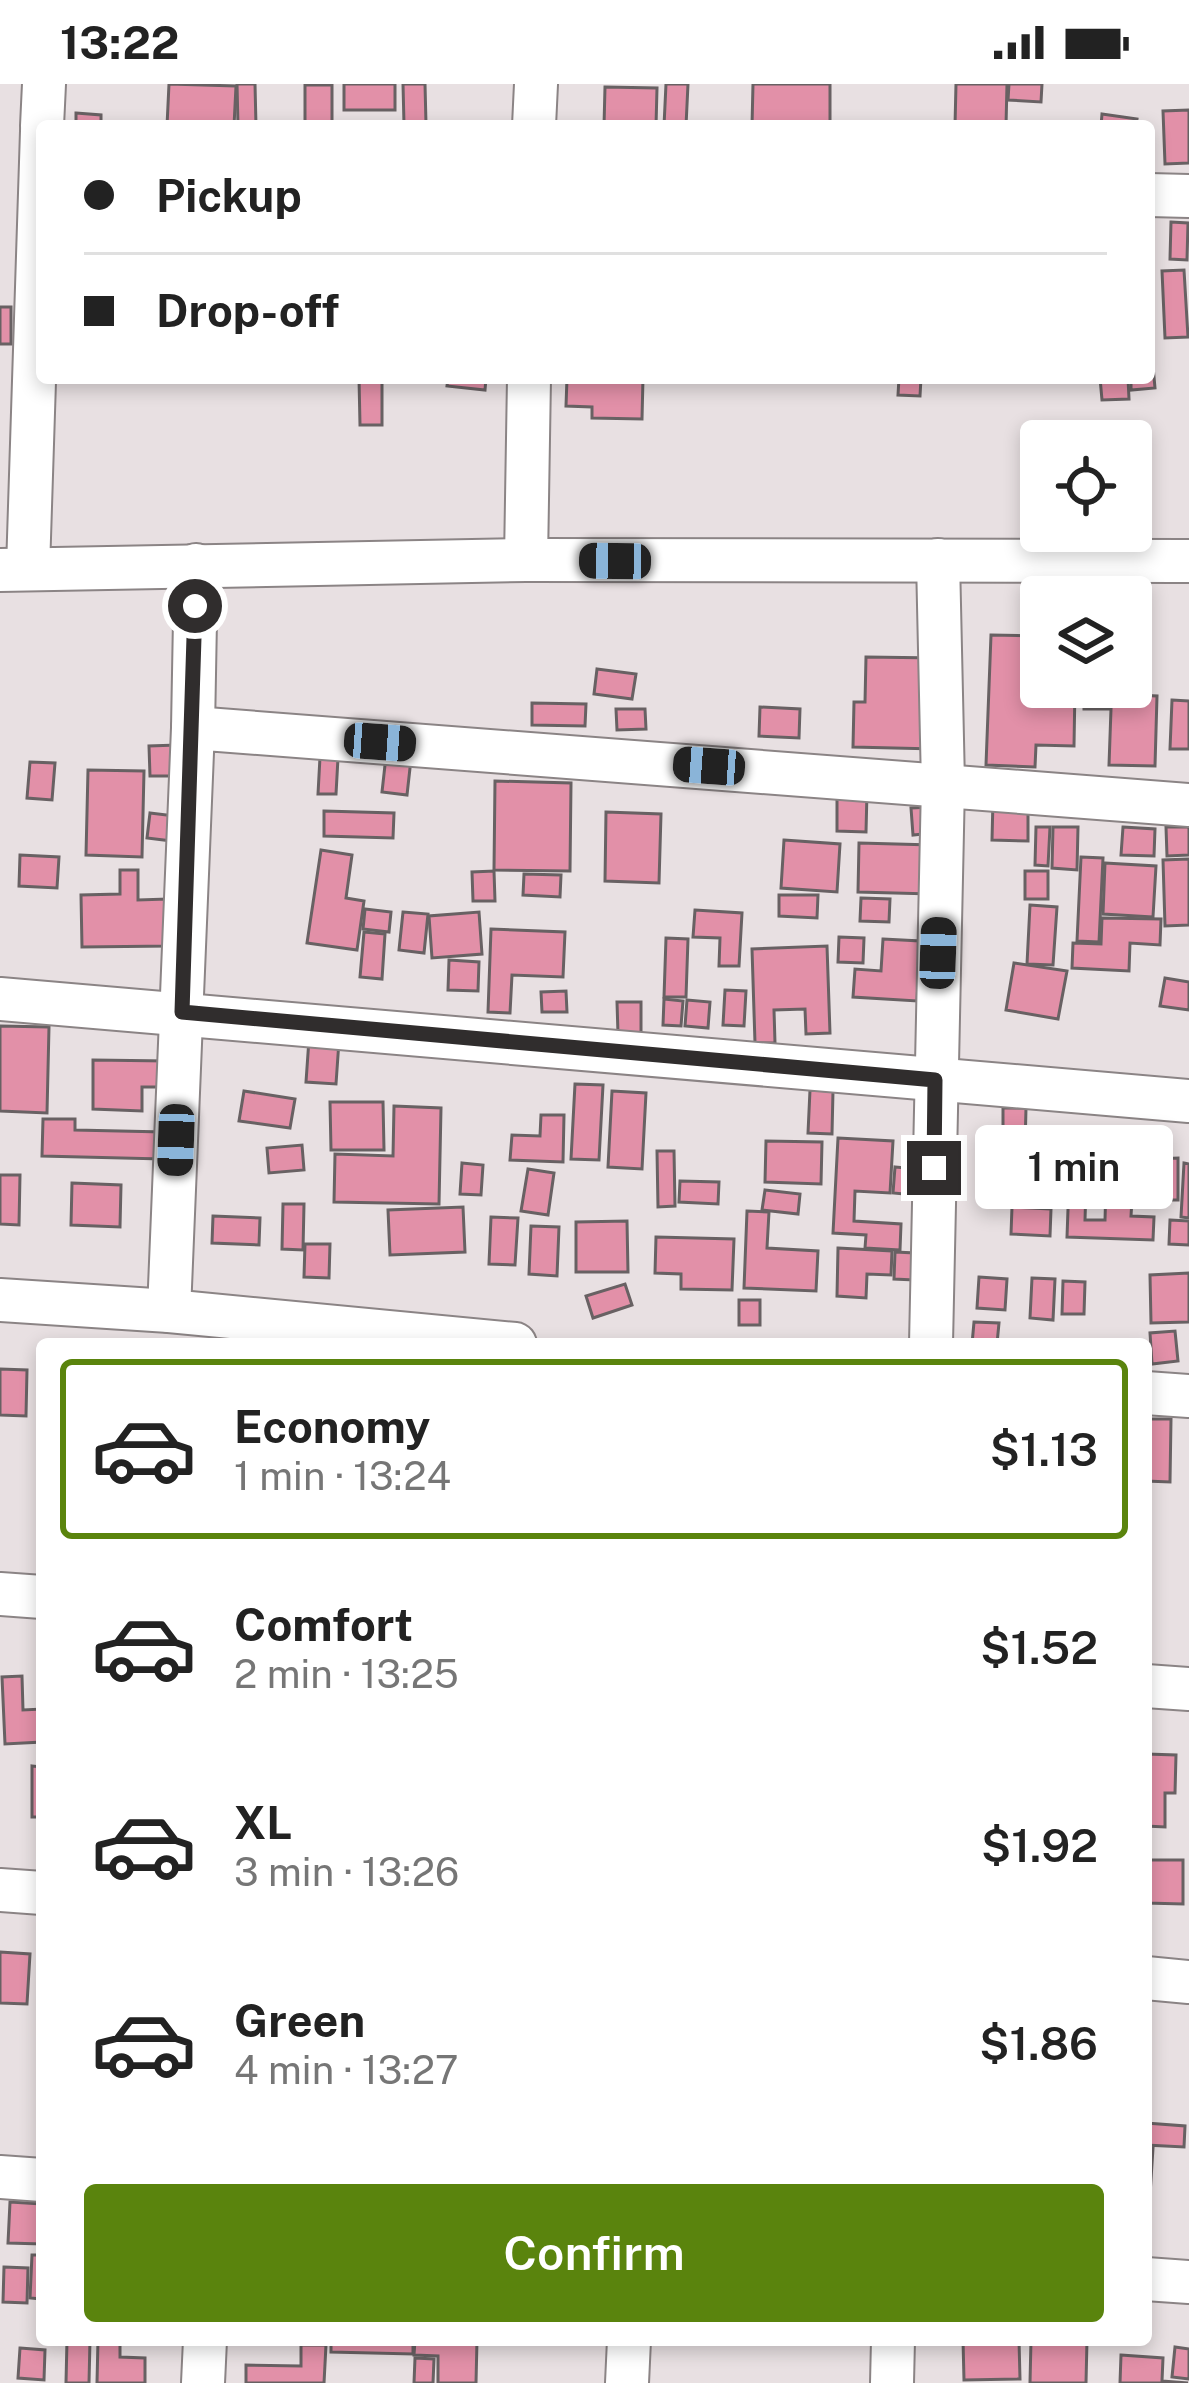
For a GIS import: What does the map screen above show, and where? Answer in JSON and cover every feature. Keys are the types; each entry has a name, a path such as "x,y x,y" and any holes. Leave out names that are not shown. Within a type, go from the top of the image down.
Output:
{"street":[{"path":"42,120 44,84"},
{"path":"534,120 536,84"},
{"path":"36,159 27,206 14,569 526,560 1189,561"},
{"path":"1155,195 1189,196"},
{"path":"526,560 529,384"},
{"path":"931,1338 943,784 938,560"},
{"path":"169,1311 196,566"},
{"path":"193,728 1189,805"},
{"path":"0,999 1189,1101"},
{"path":"0,1300 169,1311 232,1331 384,1338"},
{"path":"1152,1393 1189,1396"},
{"path":"0,1594 36,1597"},
{"path":"1152,1686 1189,1689"},
{"path":"0,1889 36,1892"},
{"path":"1152,1979 1189,1982"},
{"path":"0,2177 36,2180"},
{"path":"1152,2279 1189,2282"},
{"path":"203,2383 205,2346"},
{"path":"627,2383 629,2346"},
{"path":"892,2383 893,2346"}],"building":[{"path":"169,84 236,86 234,120 167,120"},
{"path":"237,84 255,84 256,120 238,120"},
{"path":"344,84 395,84 395,110 344,110"},
{"path":"403,84 425,84 426,120 404,120"},
{"path":"666,84 688,84 686,120 664,120"},
{"path":"753,84 830,84 830,120 752,120"},
{"path":"956,84 1007,84 1006,120 955,120"},
{"path":"1009,84 1042,84 1041,102 1008,100"},
{"path":"305,85 332,85 332,120 305,120"},
{"path":"605,87 657,88 656,120 604,120"},
{"path":"1189,110 1189,163 1165,164 1163,111"},
{"path":"76,113 101,115 101,120 76,120"},
{"path":"1102,114 1137,119 1137,120 1102,120"},
{"path":"1171,222 1188,223 1187,260 1170,259"},
{"path":"1184,270 1188,337 1165,338 1162,271"},
{"path":"0,307 11,307 11,344 0,344"},
{"path":"359,384 382,384 382,425 360,425"},
{"path":"447,384 486,384 485,390"},
{"path":"567,384 643,384 642,419 592,418 592,407 566,406"},
{"path":"899,384 921,384 920,396 898,395"},
{"path":"1101,384 1128,384 1129,399 1102,400"},
{"path":"1131,384 1155,384 1155,388 1131,390"},
{"path":"991,635 1020,636 1020,708 1075,708 1074,746 1036,745 1035,767 986,765"},
{"path":"866,657 938,658 935,749 853,747 854,702 865,702"},
{"path":"597,669 636,674 632,699 594,694"},
{"path":"1152,696 1157,696 1155,766 1109,765 1111,709 1084,709 1152,708"},
{"path":"1172,700 1189,701 1189,749 1170,749"},
{"path":"532,703 586,704 585,726 532,725"},
{"path":"760,707 800,709 799,738 759,736"},
{"path":"616,709 645,709 646,729 617,730"},
{"path":"177,745 179,776 150,776 149,746"},
{"path":"387,747 412,750 407,795 382,792"},
{"path":"320,757 338,758 336,794 318,794"},
{"path":"30,762 55,763 52,800 27,798"},
{"path":"88,770 144,771 142,857 86,855"},
{"path":"495,781 571,783 570,871 494,870"},
{"path":"837,791 867,792 866,832 837,831"},
{"path":"993,800 1028,801 1028,841 992,840"},
{"path":"931,807 933,833 913,835 911,808"},
{"path":"324,811 394,813 393,838 324,836"},
{"path":"606,812 661,814 659,883 605,881"},
{"path":"150,813 175,816 172,841 147,838"},
{"path":"1036,827 1050,827 1048,866 1035,865"},
{"path":"1053,827 1078,827 1077,870 1052,868"},
{"path":"1123,827 1155,829 1154,856 1121,855"},
{"path":"1166,827 1189,827 1189,855 1167,856"},
{"path":"784,840 840,844 837,892 781,888"},
{"path":"859,843 932,845 931,894 858,892"},
{"path":"321,850 352,855 346,898 364,901 357,950 307,943"},
{"path":"20,855 59,857 57,888 19,886"},
{"path":"1081,857 1103,858 1099,942 1077,941"},
{"path":"1189,859 1189,925 1165,926 1163,860"},
{"path":"1105,863 1156,866 1153,917 1103,914"},
{"path":"120,870 138,870 138,900 167,899 169,946 82,947 81,895 120,894"},
{"path":"494,871 495,901 473,901 472,872"},
{"path":"1025,871 1048,871 1048,899 1025,899"},
{"path":"524,874 561,875 560,897 523,895"},
{"path":"779,895 818,895 817,918 779,916"},
{"path":"861,898 890,899 889,922 860,921"},
{"path":"1030,905 1057,907 1053,965 1027,964"},
{"path":"365,909 391,912 389,932 363,929"},
{"path":"695,910 742,913 739,966 719,966 720,938 693,937"},
{"path":"403,912 428,914 424,953 399,950"},
{"path":"479,912 482,954 432,958 429,916"},
{"path":"1102,918 1161,919 1160,945 1130,943 1129,971 1072,968 1073,943 1101,944"},
{"path":"491,929 565,932 563,977 512,975 510,1013 488,1012"},
{"path":"364,932 385,934 382,979 360,977"},
{"path":"839,937 864,938 863,963 838,962"},
{"path":"666,938 688,939 686,997 664,997"},
{"path":"883,939 920,941 917,1001 853,997 855,969 881,971"},
{"path":"827,946 830,1033 806,1034 805,1009 774,1010 775,1043 755,1043 752,949"},
{"path":"449,960 479,962 478,991 448,990"},
{"path":"1014,963 1067,971 1058,1019 1006,1010"},
{"path":"1165,978 1189,982 1189,1010 1160,1006"},
{"path":"725,990 746,991 744,1026 723,1025"},
{"path":"566,991 567,1012 542,1012 541,992"},
{"path":"664,999 683,1001 681,1026 663,1025"},
{"path":"687,1000 710,1002 708,1028 685,1026"},
{"path":"617,1002 641,1002 641,1034 618,1034"},
{"path":"0,1026 49,1027 47,1113 0,1111"},
{"path":"309,1039 339,1041 336,1084 306,1082"},
{"path":"93,1060 167,1061 167,1087 142,1087 142,1111 93,1109"},
{"path":"575,1084 603,1085 599,1160 571,1159"},
{"path":"810,1090 833,1091 832,1134 808,1133"},
{"path":"244,1091 295,1099 290,1128 239,1121"},
{"path":"612,1091 646,1093 642,1169 608,1167"},
{"path":"330,1102 383,1102 384,1150 331,1150"},
{"path":"394,1106 441,1108 439,1204 334,1202 335,1154 393,1156"},
{"path":"1003,1108 1026,1108 1025,1148 1003,1148"},
{"path":"541,1115 564,1115 563,1162 510,1160 512,1135 540,1136"},
{"path":"43,1119 75,1119 75,1130 164,1132 162,1159 42,1156"},
{"path":"838,1138 893,1141 890,1193 855,1191 854,1221 901,1224 900,1250 865,1248 866,1235 833,1233"},
{"path":"766,1141 822,1142 821,1184 765,1182"},
{"path":"302,1145 304,1170 269,1173 267,1148"},
{"path":"981,1150 1032,1152 1031,1198 979,1196"},
{"path":"1107,1150 1145,1152 1143,1183 1133,1183 1131,1216 1154,1217 1153,1240 1067,1237 1070,1154 1087,1154 1085,1220 1105,1220"},
{"path":"657,1151 674,1151 675,1206 658,1207"},
{"path":"1178,1158 1178,1200 1155,1200 1155,1159"},
{"path":"462,1163 483,1165 481,1195 460,1194"},
{"path":"1184,1163 1189,1164 1189,1218 1181,1217"},
{"path":"895,1167 918,1169 916,1195 893,1193"},
{"path":"528,1169 554,1173 548,1215 521,1211"},
{"path":"0,1175 20,1175 19,1225 0,1224"},
{"path":"680,1181 719,1182 718,1204 679,1202"},
{"path":"72,1183 121,1185 120,1227 71,1225"},
{"path":"765,1190 800,1194 798,1214 762,1210"},
{"path":"283,1204 304,1204 303,1250 282,1249"},
{"path":"463,1207 465,1252 390,1255 388,1210"},
{"path":"1012,1207 1051,1209 1050,1236 1011,1234"},
{"path":"747,1211 769,1212 767,1248 818,1251 816,1291 744,1288"},
{"path":"213,1216 260,1218 259,1245 212,1243"},
{"path":"491,1217 518,1218 515,1265 489,1264"},
{"path":"1170,1220 1189,1221 1189,1245 1169,1244"},
{"path":"627,1221 628,1272 576,1272 576,1222"},
{"path":"531,1226 559,1227 557,1276 529,1274"},
{"path":"656,1237 734,1239 732,1290 681,1289 681,1274 655,1273"},
{"path":"305,1244 330,1244 329,1278 304,1277"},
{"path":"838,1248 892,1251 891,1275 867,1274 866,1298 837,1296"},
{"path":"895,1252 915,1253 914,1280 894,1279"},
{"path":"1189,1273 1189,1322 1151,1323 1150,1275"},
{"path":"979,1277 1007,1279 1005,1310 977,1308"},
{"path":"1032,1278 1055,1279 1053,1320 1030,1318"},
{"path":"1063,1281 1085,1282 1084,1314 1062,1314"},
{"path":"625,1284 632,1305 593,1318 586,1296"},
{"path":"739,1300 760,1300 760,1325 739,1325"},
{"path":"974,1322 999,1323 998,1338 973,1338"},
{"path":"1175,1331 1178,1361 1152,1364 1150,1333"},
{"path":"0,1369 27,1370 26,1416 0,1415"},
{"path":"1152,1419 1171,1419 1170,1482 1152,1481"},
{"path":"22,1676 23,1710 36,1709 36,1742 5,1744 2,1677"},
{"path":"1152,1754 1176,1755 1175,1793 1165,1793 1165,1827 1152,1826"},
{"path":"32,1766 36,1766 36,1817 32,1817"},
{"path":"1152,1860 1183,1860 1183,1904 1152,1903"},
{"path":"0,1952 30,1954 27,2004 0,2003"},
{"path":"1152,2123 1185,2126 1184,2147 1152,2145"},
{"path":"10,2202 36,2204 36,2244 8,2243"},
{"path":"32,2255 36,2255 36,2298 30,2298"},
{"path":"4,2267 28,2268 27,2303 3,2302"},
{"path":"67,2346 90,2346 89,2383 66,2383"},
{"path":"98,2346 120,2346 120,2357 145,2358 145,2383 97,2383"},
{"path":"301,2346 326,2346 324,2383 246,2383 246,2365 301,2366"},
{"path":"331,2346 413,2346 413,2354 331,2352"},
{"path":"415,2346 477,2346 476,2383 438,2383 438,2356 414,2355"},
{"path":"963,2346 1019,2346 1020,2379 964,2380"},
{"path":"1031,2346 1087,2346 1086,2383 1030,2383"},
{"path":"1175,2347 1189,2349 1189,2379 1172,2377"},
{"path":"20,2348 45,2350 44,2380 18,2378"},
{"path":"1121,2355 1163,2358 1162,2381 1188,2383 1120,2383"},
{"path":"415,2358 434,2359 433,2383 414,2383"}],"route":[{"path":"195,606 182,1012 935,1080 934,1168"}]}
